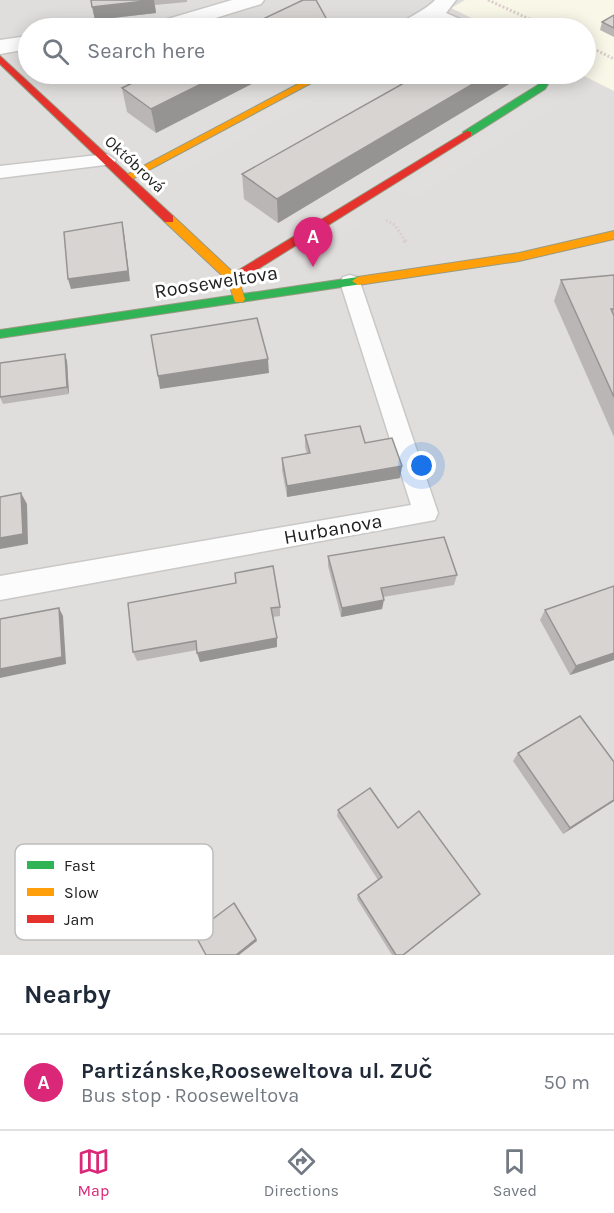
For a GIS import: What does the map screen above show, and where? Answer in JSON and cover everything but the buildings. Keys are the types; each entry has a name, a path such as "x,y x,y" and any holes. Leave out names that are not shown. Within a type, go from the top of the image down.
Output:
{"street":[{"path":"195,18 254,0"},
{"path":"423,18 440,7 451,18"},
{"path":"0,47 18,45"},
{"name":"Októbrová","path":"0,59 18,76"},
{"name":"Októbrová","path":"26,84 233,279"},
{"path":"126,178 304,84"},
{"path":"238,298 233,279 544,84"},
{"name":"Rooseweltova","path":"0,334 519,257 614,235"}],"lane":[{"path":"0,172 107,160"},
{"name":"Hurbanova","path":"0,588 426,513 350,282"}],"path":[{"path":"488,0 527,18"},
{"path":"596,50 614,59"},
{"path":"369,195 388,223 395,225 412,250"}],"shaded area":[{"path":"0,0 614,0 614,955 0,955"},
{"path":"465,0 614,0 614,91 596,82 596,18 472,18 451,8"},
{"path":"557,87 581,89 420,195 394,190"},
{"path":"307,88 330,92 183,171 162,165"},
{"path":"343,216 365,221 302,262 279,257"}],"traffic: fast":[{"path":"467,134 544,84"},
{"path":"0,334 358,281"}],"traffic: slow":[{"path":"126,178 304,84"},
{"path":"169,219 233,279 239,299"},
{"path":"358,281 519,257 614,235"}],"traffic: jam":[{"path":"0,59 18,76"},
{"path":"26,84 169,219"},
{"path":"233,279 467,134"}],"place":[{"name":"Partizánske,Rooseweltova ul. ZUČ","path":"313,267"}]}
